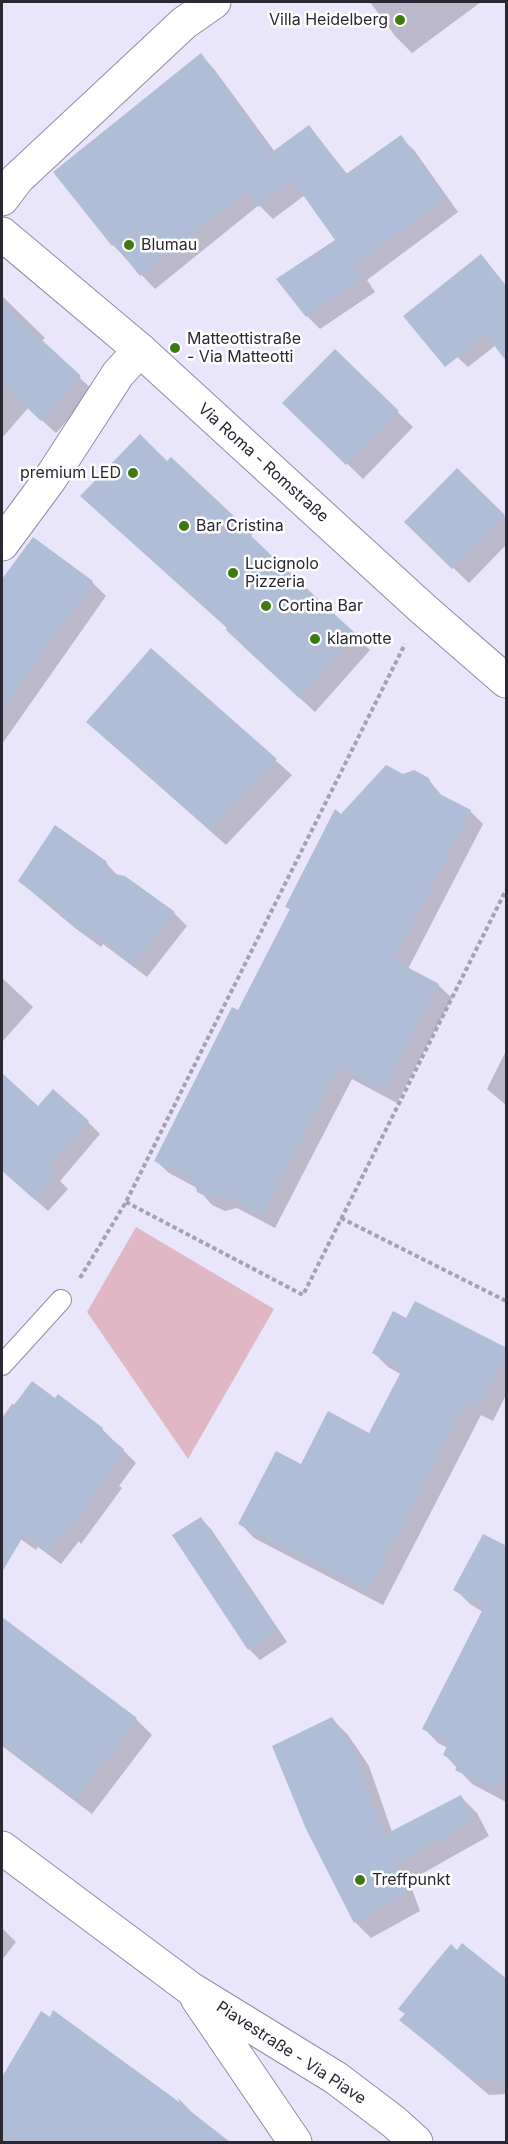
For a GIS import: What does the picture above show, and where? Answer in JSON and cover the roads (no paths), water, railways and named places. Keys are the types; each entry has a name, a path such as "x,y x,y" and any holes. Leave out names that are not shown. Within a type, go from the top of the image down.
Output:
{"street":[{"path":"2,199 17,179 184,23 214,2"},
{"name":"Via Roma - Romstraße","path":"9,241 140,350 422,608 507,681"},
{"path":"2,544 50,479 118,374 140,350"},
{"name":"Piavestraße - Via Piave","path":"2,1848 191,1989 336,2078 394,2122 416,2142"},
{"name":"Piavestraße - Via Piave","path":"191,1989 295,2142"}],"lane":[{"path":"2,1365 61,1300"}],"place":[{"name":"Villa Heidelberg","path":"400,20"},
{"name":"Blumau","path":"129,245"},
{"name":"Matteottistraße - Via Matteotti","path":"175,348"},
{"name":"premium LED","path":"133,473"},
{"name":"Bar Cristina","path":"184,526"},
{"name":"Lucignolo Pizzeria","path":"233,573"},
{"name":"Cortina Bar","path":"266,606"},
{"name":"klamotte","path":"315,639"},
{"name":"Treffpunkt","path":"360,1880"}]}
